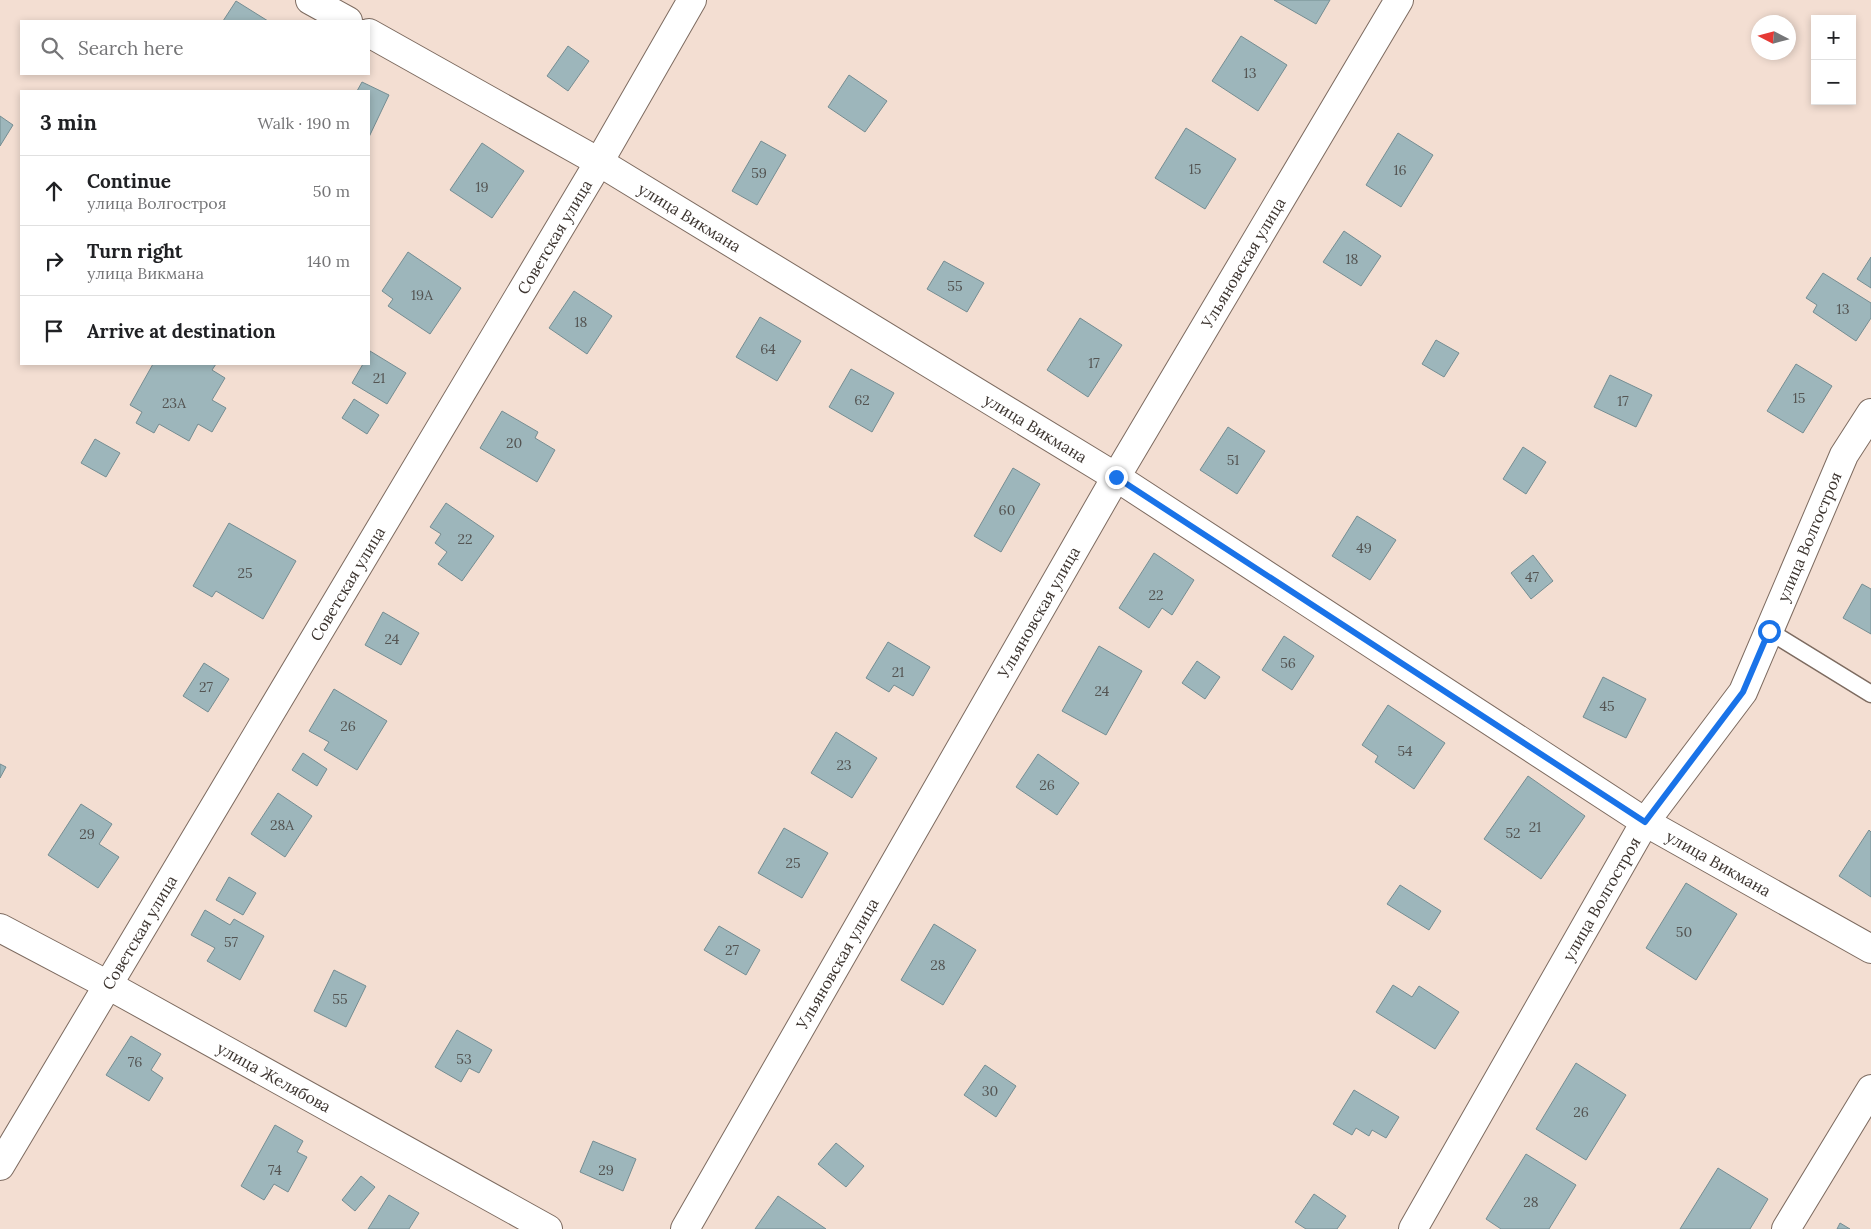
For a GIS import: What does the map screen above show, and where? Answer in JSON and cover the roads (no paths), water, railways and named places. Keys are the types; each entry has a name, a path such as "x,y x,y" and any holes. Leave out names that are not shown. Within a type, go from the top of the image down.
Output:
{"street":[{"path":"310,0 346,20"},
{"name":"Советская улица","path":"0,1166 599,162 692,0"},
{"name":"Ульяновская улица","path":"685,1229 1116,477 1399,0"},
{"name":"улица Викмана","path":"370,34 599,162 1116,477 1645,822 1871,949"},
{"name":"улица Волгостроя","path":"1413,1229 1645,822 1743,692 1844,455 1871,413"},
{"name":"улица Желябова","path":"0,928 108,985 548,1229"},
{"path":"1786,1229 1871,1089"}],"lane":[{"path":"1769,631 1871,694"}]}
